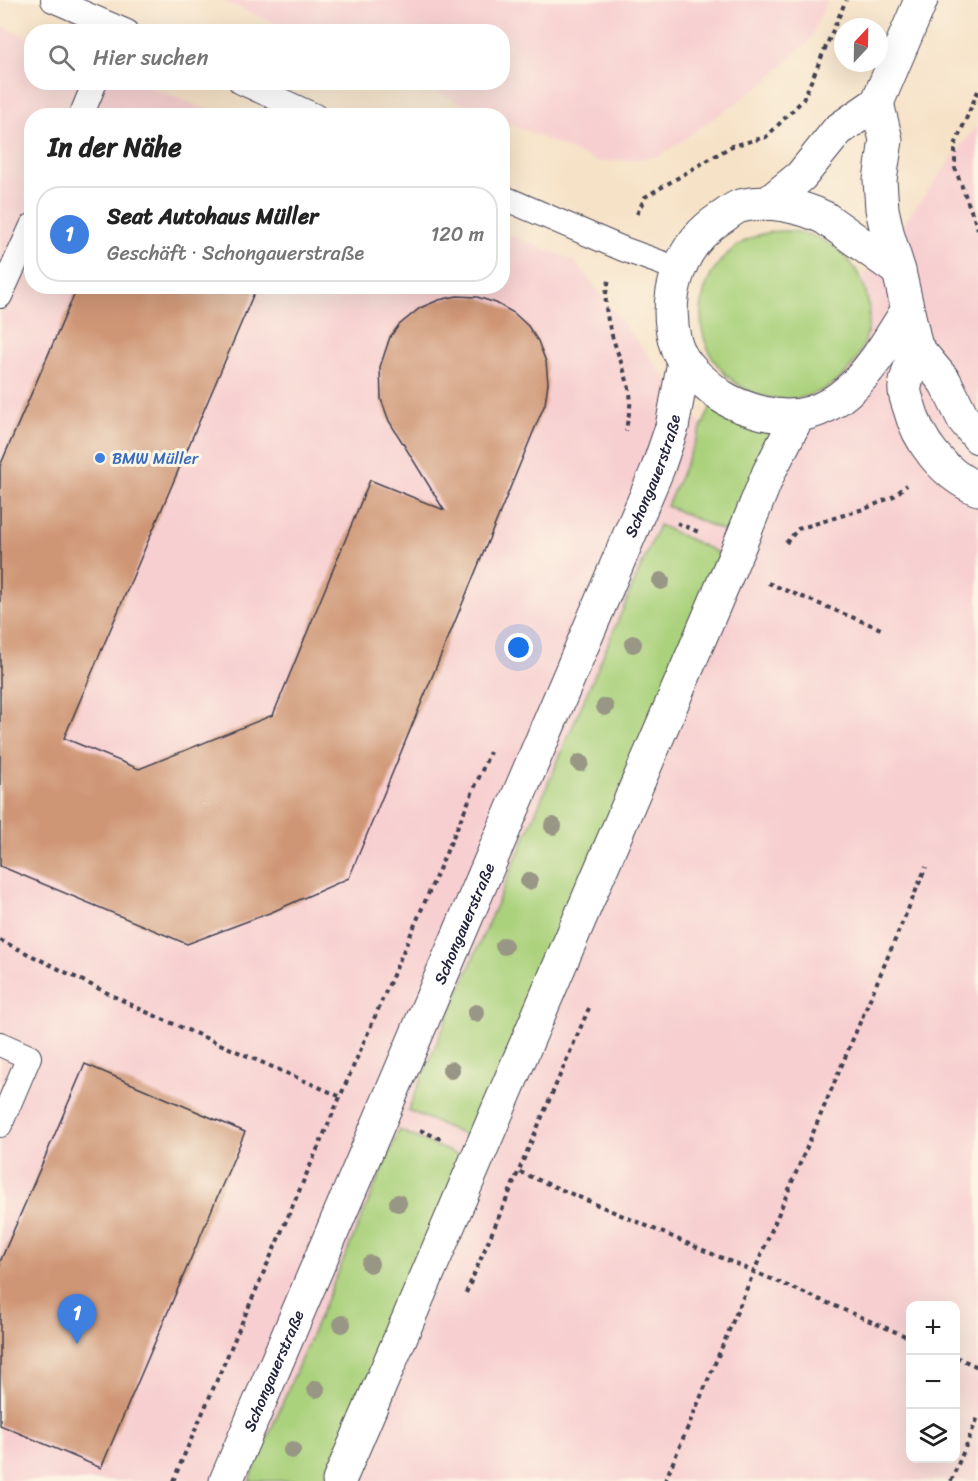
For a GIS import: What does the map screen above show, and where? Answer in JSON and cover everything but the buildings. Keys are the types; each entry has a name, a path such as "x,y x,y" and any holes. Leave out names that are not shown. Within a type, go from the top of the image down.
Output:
{"street":[{"path":"768,203 801,176 838,130 877,103 921,0"},
{"path":"877,103 886,140 880,180 882,208 888,236 900,271 916,347 945,382 964,420 978,437"},
{"path":"900,271 825,218 811,211 768,203 739,206 697,238 678,269 671,294 670,314 675,344 684,362 704,383 728,400 749,410 773,415 798,416 822,409 846,394 874,363 907,311"},
{"path":"916,347 904,390 910,412 925,444 936,458 946,469 978,489"},
{"name":"Schongauerstraße","path":"226,1481 658,468 672,427 684,362"},
{"path":"339,1481 769,472 798,416"}],"lane":[{"path":"53,0 107,24"},
{"path":"84,108 91,90"},
{"path":"258,90 298,108"},
{"path":"510,200 624,249 678,269"},
{"path":"0,296 24,244"},
{"path":"0,1044 29,1057 0,1125"}],"path":[{"path":"638,214 645,197 732,146 766,137 803,100 846,0"},
{"path":"978,91 955,145 955,168 978,230"},
{"path":"611,276 606,291 610,332 630,395 625,436"},
{"path":"783,546 798,529 867,508 894,496 912,480"},
{"path":"671,521 704,535"},
{"path":"763,594 772,574"},
{"path":"768,583 881,629"},
{"path":"173,1481 493,744"},
{"path":"665,1481 926,867"},
{"path":"0,940 144,1011 339,1096"},
{"path":"464,1300 593,997"},
{"path":"416,1128 448,1142"},
{"path":"519,1172 906,1336"},
{"path":"960,1359 978,1367"},
{"path":"951,1481 978,1417"}],"shaded area":[{"path":"220,0 827,0 810,40 763,84 658,157 599,162 510,124 510,108 474,108 430,90 510,90 510,24 277,24"},
{"path":"0,26 24,35 24,90 158,90 202,108 24,108 24,294 510,294 510,235 575,261 727,458 978,124 978,1481 0,1481"}],"green space":[{"path":"785,231 817,237 832,245 844,256 855,268 863,283 869,315 863,347 855,362 844,374 832,385 817,393 785,399 753,393 738,385 726,374 715,362 707,347 701,315 707,283 715,268 726,256 738,245 753,237"},
{"path":"711,406 733,419 769,432 770,436 730,534 667,506"},
{"path":"659,525 721,554 471,1138 408,1110"},
{"path":"399,1130 462,1157 324,1481 249,1481"}],"place":[{"name":"BMW Müller","path":"100,458"},
{"name":"Seat Autohaus Müller","path":"77,1344"}]}
